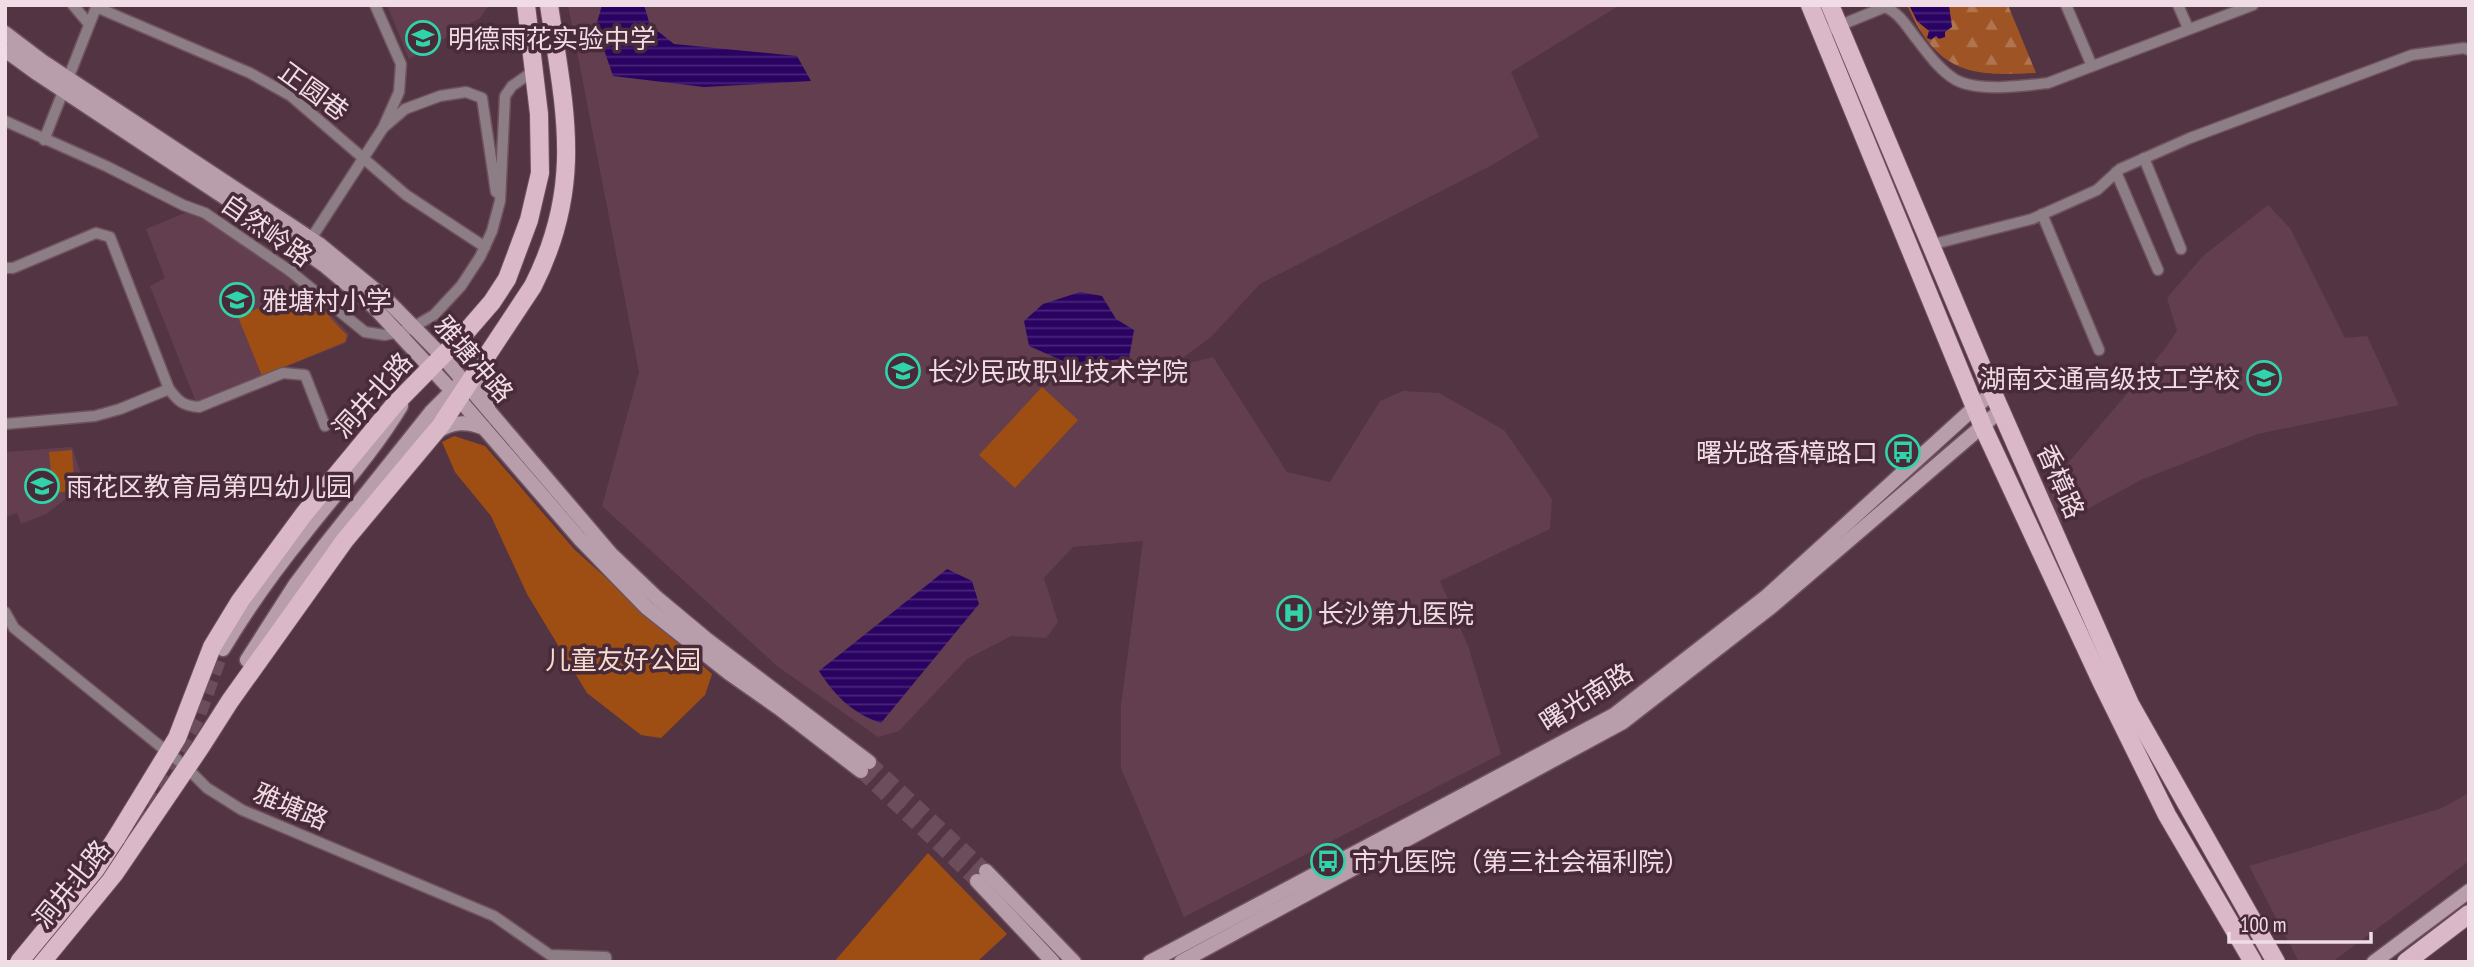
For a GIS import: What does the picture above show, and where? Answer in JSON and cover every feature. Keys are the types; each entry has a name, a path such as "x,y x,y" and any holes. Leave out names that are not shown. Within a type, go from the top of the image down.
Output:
{"main road":[{"name":"洞井北路","path":"19,962 95,870 116,838 177,738 212,647 240,601 304,514 395,404 438,362 492,302 507,279 529,220 540,173 539,114 526,5"},
{"name":"洞井北路","path":"40,962 130,853 230,701 322,571 431,437 460,389 520,307 545,263 564,198 567,168 567,136 549,5"},
{"name":"香樟路","path":"1810,5 1983,426 2101,681 2167,815 2253,962"},
{"name":"香樟路","path":"1830,5 1930,245 2130,704 2276,962"},
{"name":"雅塘冲路","path":"5,33 66,84"},
{"name":"雅塘冲路","path":"5,50 66,84 385,298 413,327 438,362 490,424 611,554 656,598 865,767"},
{"name":"雅塘冲路","path":"307,245 398,332 438,362"},
{"path":"431,437 449,425 458,423 490,424 482,387 486,357"},
{"path":"223,649 284,559 385,433 413,386"},
{"path":"247,660 295,585 325,545 431,412 460,389"},
{"name":"曙光南路","path":"1150,962 1614,715 1767,597 1975,407 1997,401"},
{"name":"曙光南路","path":"1181,962 1623,722 1771,607 1983,426 1997,401"},
{"path":"1053,962 981,876 1074,962"},
{"path":"2374,962 2469,891"},
{"path":"19,962 84,896 40,962"},
{"path":"2406,962 2469,914"}],"street":[{"path":"73,5 89,24"},
{"path":"290,271 383,128 399,92 401,64 375,5"},
{"path":"2066,5 2092,66"},
{"path":"2178,5 2188,28"},
{"path":"1821,33 1885,7 1893,10 1945,72 1958,81 1978,85 2048,83 2253,5"},
{"path":"44,140 96,6"},
{"name":"正圆巷","path":"96,6 250,73 292,96 406,195 481,244"},
{"path":"1930,245 2042,214 2097,190 2116,172 2190,138 2412,55 2464,48 2469,50"},
{"name":"自然岭路","path":"5,121 205,213 290,271 365,332 385,335 413,327 434,315 461,286 481,244 492,230 500,201 505,96 512,86 534,70"},
{"path":"383,128 405,109 440,96 466,92 482,98 496,198 481,244"},
{"path":"2144,158 2181,249"},
{"path":"2116,172 2158,270"},
{"path":"2042,214 2099,350"},
{"path":"5,268 13,268 96,233 110,237 169,389 179,402 199,407 283,373 305,375 324,426"},
{"path":"5,424 94,416 120,409 169,389"},
{"name":"雅塘路","path":"5,612 14,628 207,788 242,810 494,916 550,955 606,959"}],"shaded area":[{"name":"明德雨花实验中学","path":"387,5 489,5 480,18 409,59"},
{"name":"长沙民政职业技术学院","path":"568,5 1620,5 1511,72 1539,137 1492,165 1260,284 1211,337 1169,368 1213,357 1287,472 1330,482 1380,401 1403,391 1439,393 1504,430 1552,499 1550,529 1440,581 1468,646 1501,754 1184,917 1121,768 1121,705 1143,541 1073,547 1044,578 1058,622 1046,638 1011,636 967,659 899,731 878,737 777,666 602,506 639,372"},
{"path":"602,5 644,5 650,25 674,44 797,56 811,81 704,87 613,76 596,26"},
{"path":"1909,5 1949,5 1952,27 1945,32 1945,37 1939,39 1936,36 1931,40 1927,38 1929,31 1917,21"},
{"name":"湖南交通高级技工学校","path":"2268,205 2290,228 2345,338 2367,336 2399,405 2258,434 2141,480 2061,523 2046,489 2164,350 2177,331 2167,298 2203,256"},
{"name":"雅塘村小学","path":"192,210 221,226 303,287 303,291 308,290 349,334 346,343 196,402 150,286 165,278 146,229"},
{"path":"1080,292 1102,296 1116,319 1134,330 1129,358 1072,365 1029,346 1024,321 1043,304"},
{"name":"雨花区教育局第四幼儿园","path":"72,447 83,480 75,492 46,514 21,524 17,513 6,517 5,452"},
{"path":"947,569 972,581 979,604 881,723 853,709 838,696 819,671"},
{"path":"2469,793 2469,861 2332,962 2299,962 2249,866 2442,808"}],"green space":[{"path":"1907,5 2008,5 2036,73 1991,73 1957,66 1930,44"},
{"path":"301,290 301,294 307,291 347,335 345,342 262,376 238,317 280,299 281,295 290,295"},
{"path":"1042,387 1078,420 1015,488 979,455"},
{"name":"儿童友好公园","path":"454,436 485,446 574,549 712,674 705,695 661,738 641,735 587,693 527,594 491,516 455,472 442,442"},
{"path":"72,450 75,491 53,493 49,452"},
{"path":"928,853 1007,934 977,962 834,962"}],"tunnel":[{"path":"113,857 151,801 198,718 223,649"},
{"path":"869,762 986,871"},
{"path":"861,771 977,881"}],"place":[{"name":"明德雨花实验中学","path":"423,38"},
{"name":"雅塘村小学","path":"237,300"},
{"name":"长沙民政职业技术学院","path":"903,371"},
{"name":"湖南交通高级技工学校","path":"2264,378"},
{"name":"曙光路香樟路口","path":"1903,452"},
{"name":"雨花区教育局第四幼儿园","path":"42,486"},
{"name":"长沙第九医院","path":"1294,613"},
{"name":"市九医院（第三社会福利院）","path":"1328,861"}]}
